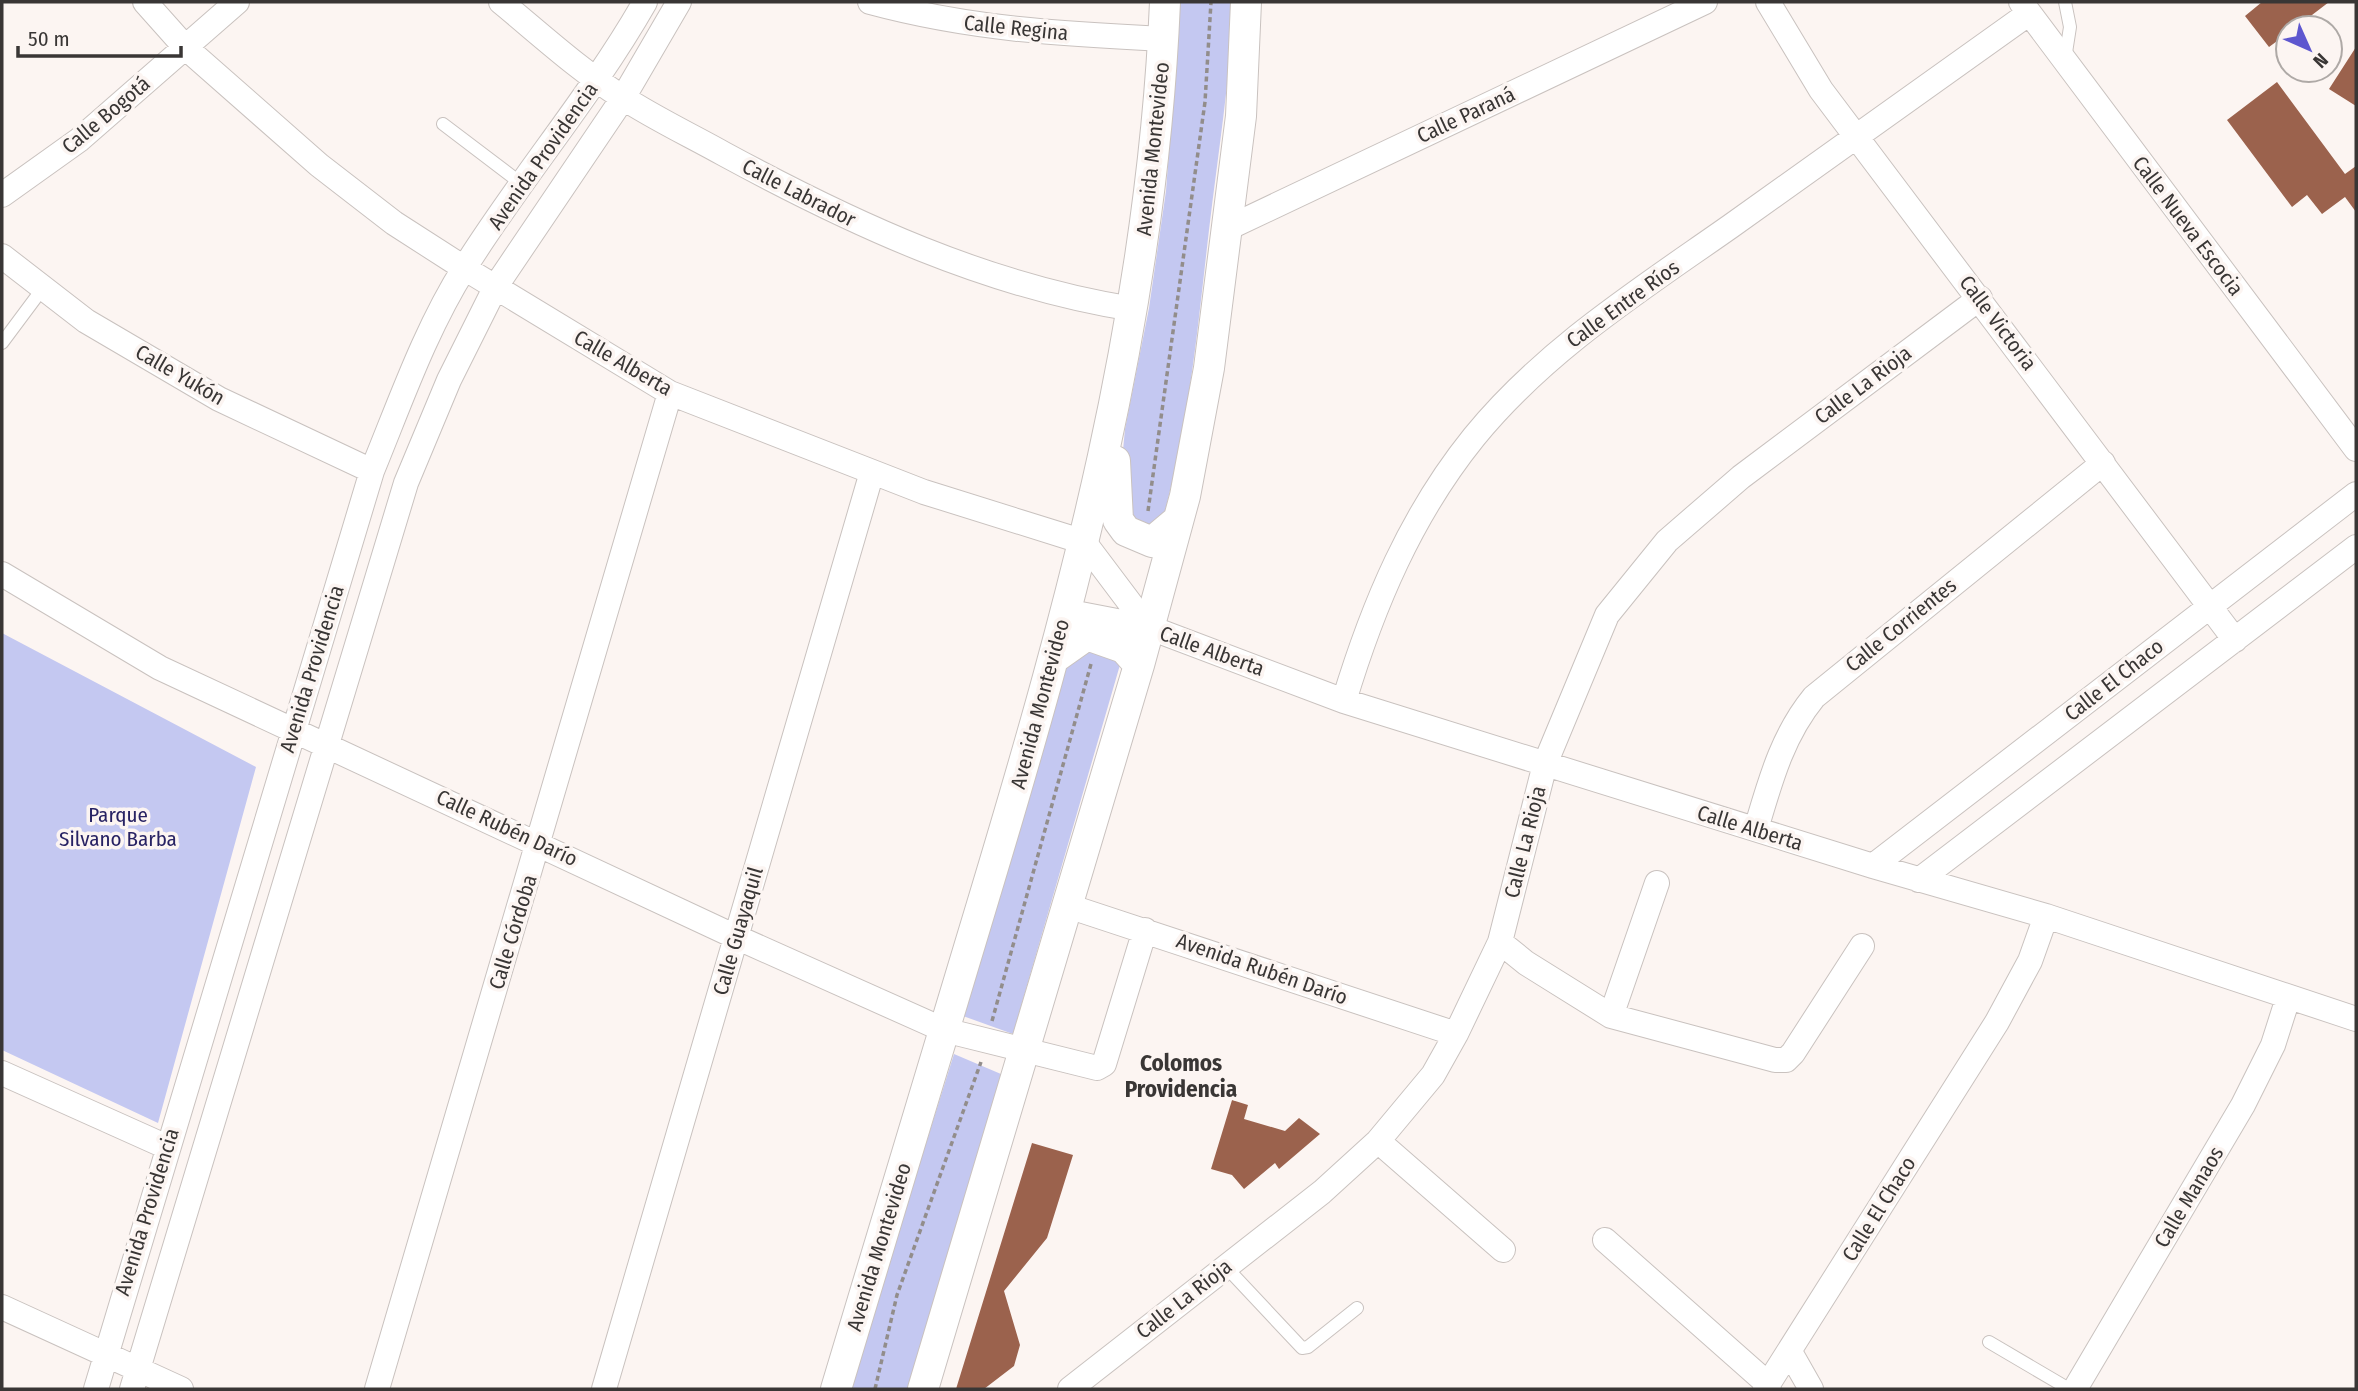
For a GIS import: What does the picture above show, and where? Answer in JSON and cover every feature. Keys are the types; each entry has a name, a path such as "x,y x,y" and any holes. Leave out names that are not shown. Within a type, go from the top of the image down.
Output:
{"street":[{"name":"Calle Alberta","path":"145,2 186,48 319,165 394,223 464,268 670,393 872,472 1084,542 1148,627"},
{"name":"Calle Bogotá","path":"2,195 79,140 237,2"},
{"name":"Calle Labrador","path":"501,2 623,99 769,178 901,243 1073,300 1133,309"},
{"name":"Avenida Providencia","path":"96,1389 104,1354 372,471 415,366 464,268 596,80 645,2"},
{"name":"Avenida Providencia","path":"135,1379 406,483 449,380 496,286 623,99 679,2"},
{"name":"Calle Regina","path":"870,2 925,17 1027,33 1164,39"},
{"name":"Avenida Montevideo","path":"836,1389 1053,659 1112,426 1152,181 1165,2"},
{"path":"923,1389 1026,1053 1139,665 1177,521 1209,368 1241,116 1246,2"},
{"name":"Calle Paraná","path":"1226,229 1705,2"},
{"name":"Calle Victoria","path":"1768,2 1798,56 1856,138 1980,298 2235,640"},
{"name":"Calle Entre Ríos","path":"1344,701 1376,604 1395,560 1446,475 1505,402 1575,337 1856,138 2025,8"},
{"name":"Calle Nueva Escocia","path":"2025,8 2355,444"},
{"name":"Calle Yukón","path":"2,256 86,321 219,399 372,471"},
{"name":"Calle La Rioja","path":"1070,1389 1322,1192 1378,1141 1433,1075 1500,942 1545,764 1607,615 1667,541 1741,477 1980,298"},
{"name":"Calle Córdoba","path":"377,1389 670,393"},
{"path":"1112,426 1116,516 1126,531 1154,541 1177,521"},
{"name":"Calle Corrientes","path":"1756,829 1775,766 1792,728 1814,697 2103,463"},
{"name":"Calle Guayaquil","path":"604,1389 872,472"},
{"name":"Calle El Chaco","path":"1873,866 2356,494"},
{"name":"Calle El Chaco","path":"1919,880 2356,547"},
{"name":"Calle Rubén Darío","path":"2,574 160,667 539,842 736,937 944,1030 1026,1053 1097,1068 1104,1064 1145,930"},
{"name":"Calle Alberta","path":"1065,611 1148,627 1344,701 1873,866 2046,916 2288,998 2356,1016"},
{"path":"1053,659 1087,635 1124,648 1139,665"},
{"path":"1611,1016 1657,883"},
{"name":"Avenida Rubén Darío","path":"1068,905 1456,1034"},
{"name":"Calle El Chaco","path":"1767,1387 1997,1022 2030,961 2046,916"},
{"path":"1500,942 1526,963 1611,1016 1776,1060 1786,1060 1862,947"},
{"name":"Calle Manaos","path":"2075,1389 2243,1105 2273,1045 2288,998"},
{"path":"2,1073 167,1147"},
{"path":"1378,1141 1503,1250"},
{"path":"1605,1240 1767,1387"},
{"path":"2,1307 104,1354 135,1379 181,1389"},
{"path":"1790,1352 1811,1389"}],"lane":[{"path":"2064,62 2070,27 2065,2"},
{"path":"443,124 522,184"},
{"path":"2,344 43,288"},
{"path":"1225,1266 1302,1348 1308,1347 1357,1308"},
{"path":"1989,1342 2069,1389"}],"path":[{"path":"1142,537 1152,492 1205,102 1211,2"},
{"path":"875,1389 897,1295 986,1042 1098,638"}],"green space":[{"path":"1180,2 1234,2 1227,88 1190,384 1177,460 1158,535 1117,515 1125,429 1149,308 1166,191"},
{"name":"Parque Silvano Barba","path":"2,633 256,767 158,1123 2,1050"},
{"path":"1083,644 1124,651 1013,1034 963,1016 1069,655"},
{"path":"954,1054 1008,1077 912,1389 849,1389"}],"building":[{"path":"2262,2 2329,2 2313,14 2274,14 2274,43 2269,47 2245,16"},
{"path":"2356,47 2356,106 2329,89 2332,84 2344,84 2344,66"},
{"path":"2274,84 2278,84 2345,174 2356,166 2356,212 2345,197 2322,214 2307,195 2292,207 2227,120"},
{"path":"1232,1100 1248,1105 1244,1119 1285,1131 1299,1118 1320,1134 1279,1169 1275,1163 1244,1189 1232,1175 1211,1169"},
{"path":"1032,1143 1073,1155 1047,1238 1004,1291 1020,1345 1014,1366 984,1389 956,1389"}],"district":[{"name":"Colomos Providencia","path":"1181,1076"}]}
